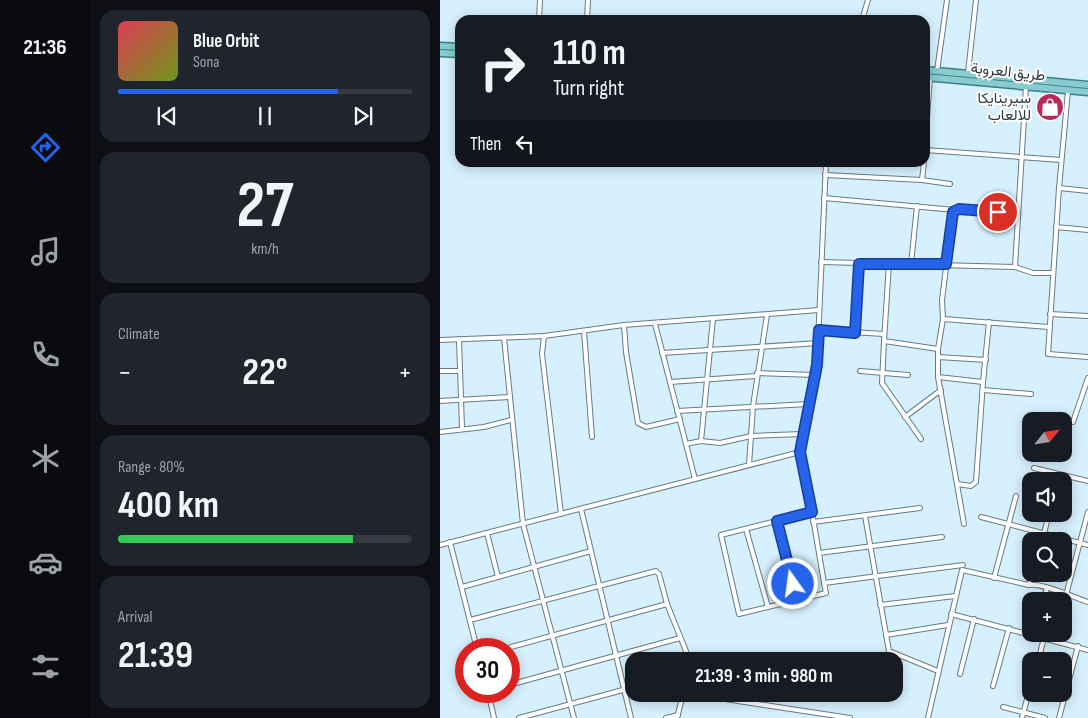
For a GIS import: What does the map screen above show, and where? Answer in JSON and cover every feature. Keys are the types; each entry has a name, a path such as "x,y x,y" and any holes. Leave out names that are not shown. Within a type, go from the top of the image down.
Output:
{"main road":[{"path":"440,46 455,47"},
{"path":"440,53 455,54"},
{"path":"930,70 1088,85"},
{"name":"طريق العروبة","path":"930,77 1088,92"}],"street":[{"path":"539,15 540,0"},
{"path":"587,15 588,0"},
{"path":"864,15 868,0"},
{"path":"937,71 947,0"},
{"path":"968,73 976,0"},
{"path":"1014,267 1026,86"},
{"path":"1068,91 1052,273 1048,354 1088,357"},
{"path":"930,150 1061,160"},
{"path":"812,512 721,535 740,614 826,593 812,512 800,452 815,375 819,343 826,167"},
{"path":"922,180 923,167"},
{"path":"825,174 922,180 950,184"},
{"path":"1059,188 1088,191"},
{"path":"824,198 956,210 1018,213"},
{"path":"911,264 917,206"},
{"path":"956,210 952,216 942,300 943,318 938,349 938,377 964,524"},
{"path":"1056,227 1088,230"},
{"path":"821,262 1014,267 1033,273 1052,273"},
{"path":"855,333 859,264"},
{"path":"889,264 882,383 921,440"},
{"path":"440,340 544,336 624,326 819,310"},
{"path":"1050,314 1088,316"},
{"path":"749,465 753,406 767,315"},
{"path":"943,318 1049,327"},
{"path":"701,441 713,319"},
{"path":"957,484 971,486 976,482 989,322"},
{"path":"655,324 695,479"},
{"path":"624,326 627,361 638,422 646,427 680,419"},
{"path":"819,330 884,334"},
{"path":"584,331 592,437"},
{"path":"544,336 542,354 561,514"},
{"path":"504,338 523,524 574,718"},
{"path":"459,339 459,400 462,428"},
{"path":"884,341 938,349"},
{"path":"662,353 819,343"},
{"path":"938,357 986,360"},
{"path":"440,371 459,371"},
{"path":"860,372 908,375"},
{"path":"670,382 757,375 815,375"},
{"path":"938,377 983,382"},
{"path":"1073,422 1088,378"},
{"path":"905,417 941,390"},
{"path":"983,390 1031,394"},
{"path":"440,401 509,397"},
{"path":"677,411 808,404"},
{"path":"440,432 484,427 511,420"},
{"path":"686,444 701,441 717,443 751,436 802,434"},
{"path":"440,545 800,452"},
{"path":"1034,468 1051,472"},
{"path":"1072,477 1088,481"},
{"path":"994,578 1016,496"},
{"path":"813,522 920,508"},
{"path":"581,509 631,718"},
{"path":"1067,592 1088,512"},
{"path":"865,516 889,651 938,671"},
{"path":"981,516 1040,532"},
{"path":"777,521 797,600"},
{"path":"746,529 768,607"},
{"path":"487,533 498,577"},
{"path":"819,553 942,537"},
{"path":"1072,540 1088,545"},
{"path":"450,542 474,638"},
{"path":"462,587 591,551"},
{"path":"824,583 963,565"},
{"path":"928,718 962,570 1029,585 1040,584 1058,592"},
{"path":"470,620 656,571 660,574 668,604 686,652"},
{"path":"1046,592 1047,588"},
{"path":"880,605 955,596"},
{"path":"1072,597 1088,602"},
{"path":"520,645 668,604"},
{"path":"951,614 1022,631"},
{"path":"960,674 974,620"},
{"path":"886,635 948,625"},
{"path":"993,686 1009,628"},
{"path":"520,682 680,638"},
{"path":"1061,642 1088,650"},
{"path":"1059,718 1078,646"},
{"path":"519,718 624,689"},
{"path":"666,718 678,717 681,702"},
{"path":"745,702 850,718"},
{"path":"1022,718 1026,702"},
{"path":"491,703 494,718"},
{"path":"1003,707 1045,718"}],"place":[{"name":"سيرينايكا للالعاب","path":"1050,107"}],"route":[{"path":"793,584 777,521 812,512 800,452 806,409 817,365 819,330 855,333 859,264 946,264 953,212 959,209 998,212"}]}
